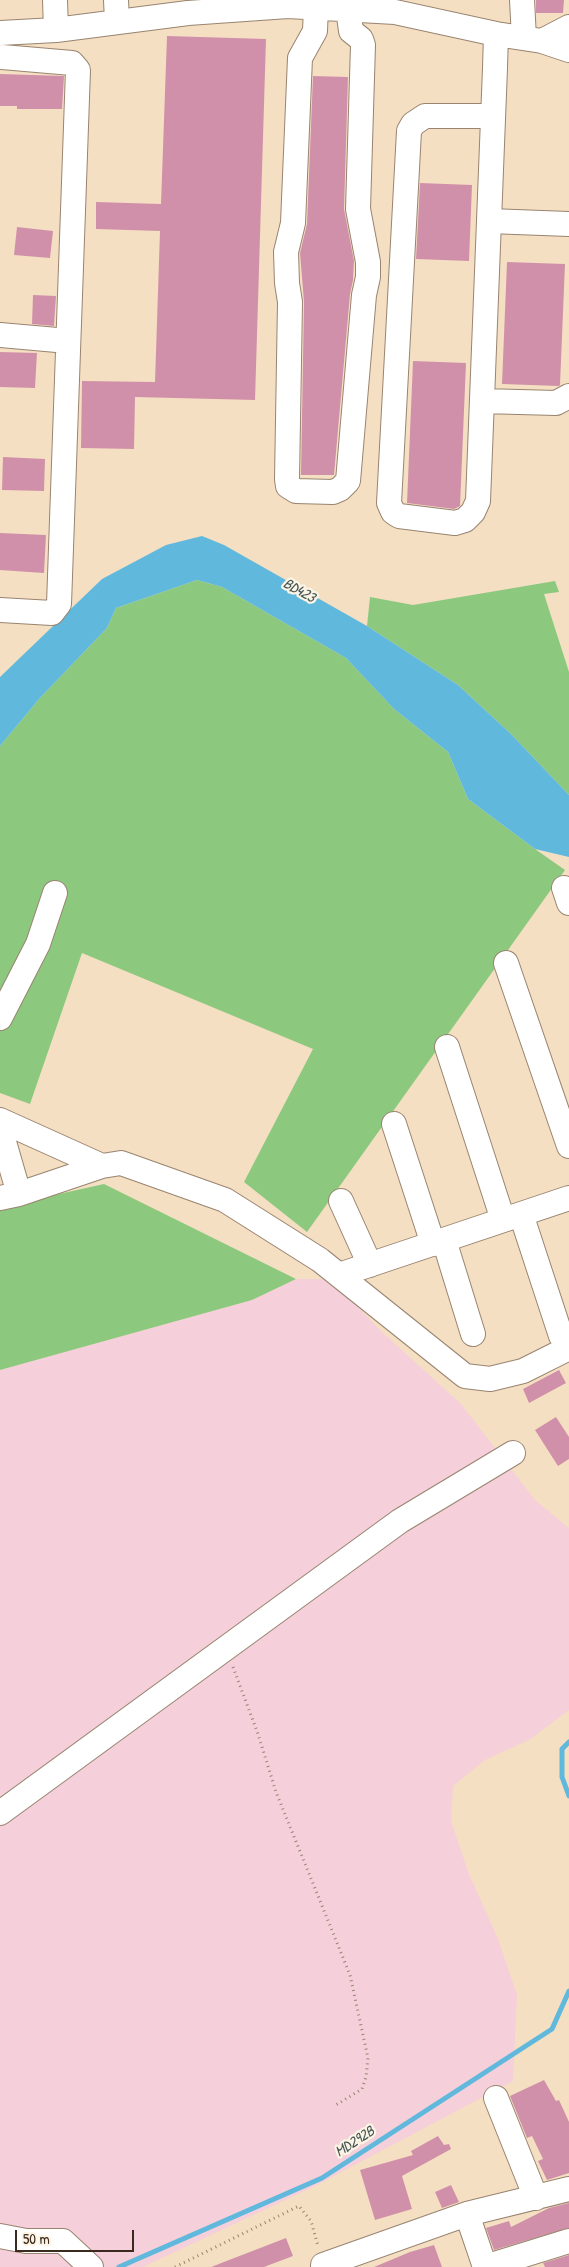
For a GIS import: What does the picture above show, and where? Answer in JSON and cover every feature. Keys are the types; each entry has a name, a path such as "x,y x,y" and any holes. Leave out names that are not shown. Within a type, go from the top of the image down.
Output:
{"street":[{"path":"54,0 56,30"},
{"path":"522,0 533,40"},
{"path":"1,45 117,11 188,13 288,3 316,16 349,17 396,6 420,9 496,34 533,40 569,50"},
{"path":"316,16 315,31 300,58 293,223 286,252 290,302 287,479 288,486 296,491 333,492 340,489 348,481 364,296 368,277 368,262 358,209 364,45 361,39 351,30 349,17"},
{"path":"533,40 569,27"},
{"path":"493,116 425,116 413,124 409,131 389,503 393,512 400,516 455,523 465,520 473,512 478,501 488,221 493,116 496,34"},
{"path":"0,610 52,613 59,604 78,70 72,62 1,45"},
{"path":"488,221 569,224"},
{"path":"0,336 68,341"},
{"path":"482,401 556,403 569,396"},
{"path":"569,891 564,888 569,903"},
{"path":"0,1018 38,944 55,893"},
{"path":"506,963 569,1146"},
{"path":"0,1128 10,1196 102,1166 121,1163 226,1200 320,1260 465,1376 490,1379 523,1370 565,1342 512,1217 447,1048"},
{"path":"0,1120 102,1166"},
{"path":"394,1124 472,1334"},
{"path":"339,1275 569,1198"},
{"path":"342,1201 370,1265"},
{"path":"0,1813 400,1521 513,1453"},
{"path":"496,2098 536,2198"},
{"path":"323,2266 467,2214 569,2189"},
{"path":"467,2214 485,2267 569,2241"},
{"path":"0,2236 26,2241 63,2241 91,2267"}],"path":[{"path":"226,1649 255,1725 276,1792 350,1975 368,2058 366,2077 362,2089 336,2105"},
{"path":"175,2267 299,2206 311,2221 323,2266"}],"shaded area":[{"path":"296,1279 325,1279 355,1304 382,1332 461,1404 535,1500 569,1528 569,1710 529,1740 485,1760 453,1786 451,1821 469,1874 498,1939 517,1995 513,2081 317,2185 143,2267 0,2267 0,1370 252,1300"}],"green space":[{"path":"197,580 222,587 346,658 394,709 448,752 468,799 565,870 307,1232 244,1182 313,1049 82,953 30,1104 0,1093 0,746 40,698 107,628 116,608"},
{"path":"555,581 559,592 544,594 569,672 569,795 511,734 458,685 367,626 370,597 413,605"},
{"path":"104,1184 296,1279 252,1300 0,1370 0,1207"}],"water":[{"name":"BD423","path":"202,536 224,545 367,626 458,685 511,734 569,795 569,857 535,849 468,799 448,752 394,709 346,658 222,587 197,580 116,608 107,628 40,698 0,746 0,677 102,579 166,545"}],"building":[{"path":"536,0 564,0 563,13 536,13"},
{"path":"167,36 266,39 255,400 135,397 134,449 81,448 82,381 155,382 160,231 96,229 96,202 161,204"},
{"path":"0,74 64,76 62,109 17,109 17,106 0,106"},
{"path":"313,76 348,77 344,209 354,261 334,475 301,475 304,302 300,253 307,224"},
{"path":"420,183 472,185 469,261 416,259"},
{"path":"17,227 53,231 50,258 14,255"},
{"path":"507,262 565,264 559,386 502,384"},
{"path":"33,295 56,296 54,326 32,324"},
{"path":"0,352 37,353 35,388 0,387"},
{"path":"413,361 466,363 460,506 454,509 407,503"},
{"path":"3,457 45,459 44,491 2,490"},
{"path":"0,533 46,535 44,573 0,570"},
{"path":"559,1370 566,1383 529,1403 523,1389"},
{"path":"556,1417 569,1437 569,1459 558,1466 535,1430"},
{"path":"544,2080 556,2101 559,2100 569,2122 569,2173 547,2180 538,2161 543,2159 532,2136 527,2138 510,2096"},
{"path":"438,2136 444,2145 449,2144 451,2149 402,2176 412,2209 375,2220 360,2170 413,2155 411,2151"},
{"path":"451,2185 459,2202 442,2208 435,2192"},
{"path":"569,2203 569,2228 494,2250 486,2228 509,2221 511,2227 549,2208"},
{"path":"286,2238 293,2256 264,2267 211,2267"},
{"path":"434,2245 442,2267 374,2267 410,2252"},
{"path":"569,2255 569,2267 545,2267 543,2263"}],"waterway":[{"name":"MD292B","path":"569,1742 562,1749 562,1777 569,1796"},
{"name":"MD292B","path":"119,2267 322,2178 552,2029 569,1991"}]}
